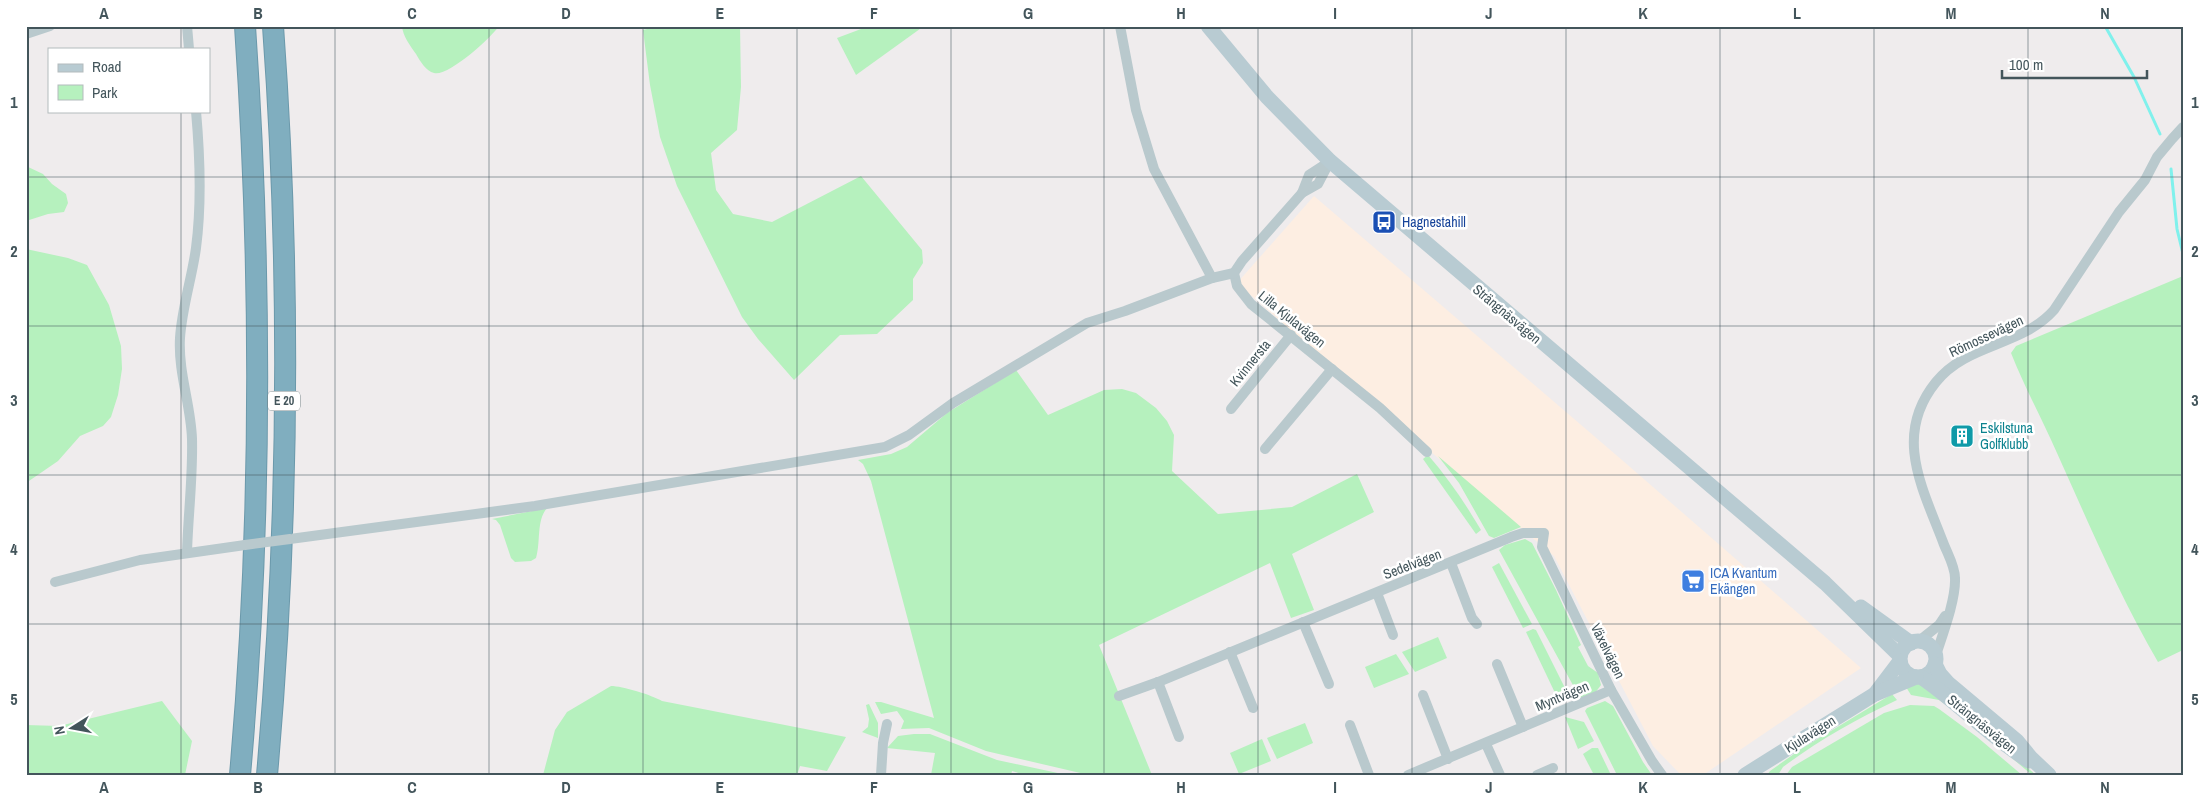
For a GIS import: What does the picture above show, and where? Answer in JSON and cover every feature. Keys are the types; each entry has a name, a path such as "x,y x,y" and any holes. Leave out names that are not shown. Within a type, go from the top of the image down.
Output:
{"highway":[{"name":"E 20","path":"240,775 250,632 257,414 255,212 245,26"},
{"name":"E 20","path":"267,775 280,596 284,467 282,226 273,26"}],"main road":[{"name":"Strängnäsvägen","path":"1208,26 1267,97 1330,161 1825,583 1900,658"},
{"name":"Strängnäsvägen","path":"1825,583 1915,642"},
{"path":"1915,642 1928,645 1934,653 1935,661 1929,673 1919,677 1903,670 1900,658 1902,650 1915,642"},
{"name":"Kjulavägen","path":"1875,694 1900,658"},
{"name":"Strängnäsvägen","path":"1935,661 1940,674 1948,683 2017,741 2046,772"},
{"name":"Strängnäsvägen","path":"1919,677 1943,693 2010,749 2046,772"},
{"name":"Kjulavägen","path":"1745,775 1875,694 1919,677"}],"street":[{"path":"26,34 50,26"},
{"path":"187,26 189,48"},
{"path":"1120,26 1136,110 1154,169 1212,278"},
{"path":"187,554 192,439 181,377 180,354 182,322 196,249 198,226 199,184 196,112"},
{"name":"Römossevägen","path":"1935,661 1948,612 1955,595 1955,575 1921,487 1913,448 1916,419 1926,394 1943,372 1957,362 2028,332 2043,322 2054,310 2119,212 2145,180 2157,158 2183,127"},
{"path":"55,582 123,564 245,545 536,506 885,447 902,439 953,403 1087,322 1154,301 1212,278 1234,272 1242,260 1302,193 1309,174 1330,161"},
{"name":"Lilla Kjulavägen","path":"1234,272 1237,286 1244,296 1380,408 1427,452"},
{"name":"Kvinnersta","path":"1231,409 1291,335"},
{"path":"1265,449 1332,369"},
{"name":"Växelvägen","path":"1450,563 1523,533 1544,533 1542,547 1611,690 1662,775"},
{"name":"Sedelvägen","path":"1119,696 1158,682 1450,563 1472,618 1477,624"},
{"name":"Sedelvägen","path":"1376,593 1393,635"},
{"path":"1915,642 1939,625 1948,612"},
{"path":"1303,622 1329,684"},
{"path":"1230,652 1253,708"},
{"name":"Myntvägen","path":"1497,664 1523,728"},
{"path":"1158,682 1179,738"},
{"name":"Myntvägen","path":"1408,775 1486,744 1611,690"},
{"path":"1423,695 1448,759"},
{"path":"881,775 883,742 887,724"},
{"path":"1350,725 1369,775"},
{"path":"1486,744 1500,775"},
{"path":"1537,775 1553,768"}],"shaded area":[{"path":"1314,196 1861,668 1703,775 1681,775 1653,746 1554,556 1392,419 1237,283"}],"green space":[{"path":"402,26 499,26 469,56 449,69 440,73 434,73 421,63 405,37"},
{"path":"660,26 740,26 741,87 737,130 711,153 716,190 733,214 772,222 861,176 922,250 923,263 913,279 913,300 877,334 840,335 794,380 758,339 742,317 677,186 660,137 650,85 643,30"},
{"path":"869,26 924,26 856,75 837,38"},
{"path":"26,166 43,174 52,184 66,194 68,203 64,212 48,214 26,221"},
{"path":"26,249 68,258 87,265 109,305 121,346 122,369 118,395 111,417 103,426 80,436 58,461 26,483"},
{"path":"2183,276 2183,650 2158,662 2130,611 2105,559 2011,353 2016,346"},
{"path":"1016,370 1048,415 1104,390 1122,389 1136,393 1156,408 1167,421 1174,435 1172,471 1218,514 1292,507 1357,474 1374,512 1292,554 1314,610 1291,618 1270,563 1099,645 1152,775 1089,775 986,751 929,728 901,729 904,721 897,711 881,714 875,702 881,702 934,718 871,481 863,464 858,460 891,454 907,447 947,413"},
{"path":"1428,455 1475,520 1481,530 1476,534 1423,459"},
{"path":"1438,456 1521,527 1494,538 1489,536 1459,483"},
{"path":"547,508 541,519 536,558 531,561 515,562 511,558 500,525 496,520 492,519"},
{"path":"1525,539 1532,543 1556,590 1581,645 1578,647 1588,666 1598,673 1601,685 1595,693 1580,698 1499,550 1505,545"},
{"path":"1499,563 1532,624 1523,628 1492,567"},
{"path":"1533,629 1536,630 1566,690 1556,695 1526,632"},
{"path":"1438,637 1447,658 1415,672 1402,652"},
{"path":"1396,654 1409,674 1374,688 1365,667"},
{"path":"1915,683 1927,684 2036,775 2032,775 1961,715 1939,700 1911,695 1906,687"},
{"path":"611,686 637,691 662,701 846,737 827,771 800,766 797,775 543,775 555,730 567,712"},
{"path":"1892,694 1897,700 1824,739 1783,767 1778,775 1767,775 1801,749"},
{"path":"162,701 192,741 185,775 26,775 26,725 59,726"},
{"path":"1605,701 1613,706 1652,775 1617,775 1585,711 1587,708"},
{"path":"869,704 878,723 878,738 862,732 868,727 869,719 866,705"},
{"path":"1910,705 1934,706 1939,709 1977,737 2022,775 1786,775 1792,767 1884,713"},
{"path":"1565,717 1584,722 1594,741 1578,749"},
{"path":"1305,723 1313,743 1277,759 1267,738"},
{"path":"930,734 997,760 1067,775 1026,775 1012,771 1011,775 931,775 935,753 887,748 898,736"},
{"path":"1262,739 1271,761 1239,774 1230,753"},
{"path":"1592,748 1598,748 1611,775 1594,775 1583,754"}],"waterway":[{"path":"2105,26 2134,77 2160,134"},
{"path":"2171,169 2177,229 2183,254"}],"place":[{"name":"Hagnestahill","path":"1384,222"},
{"name":"Eskilstuna Golfklubb","path":"1962,436"},
{"name":"ICA Kvantum Ekängen","path":"1693,581"}]}
